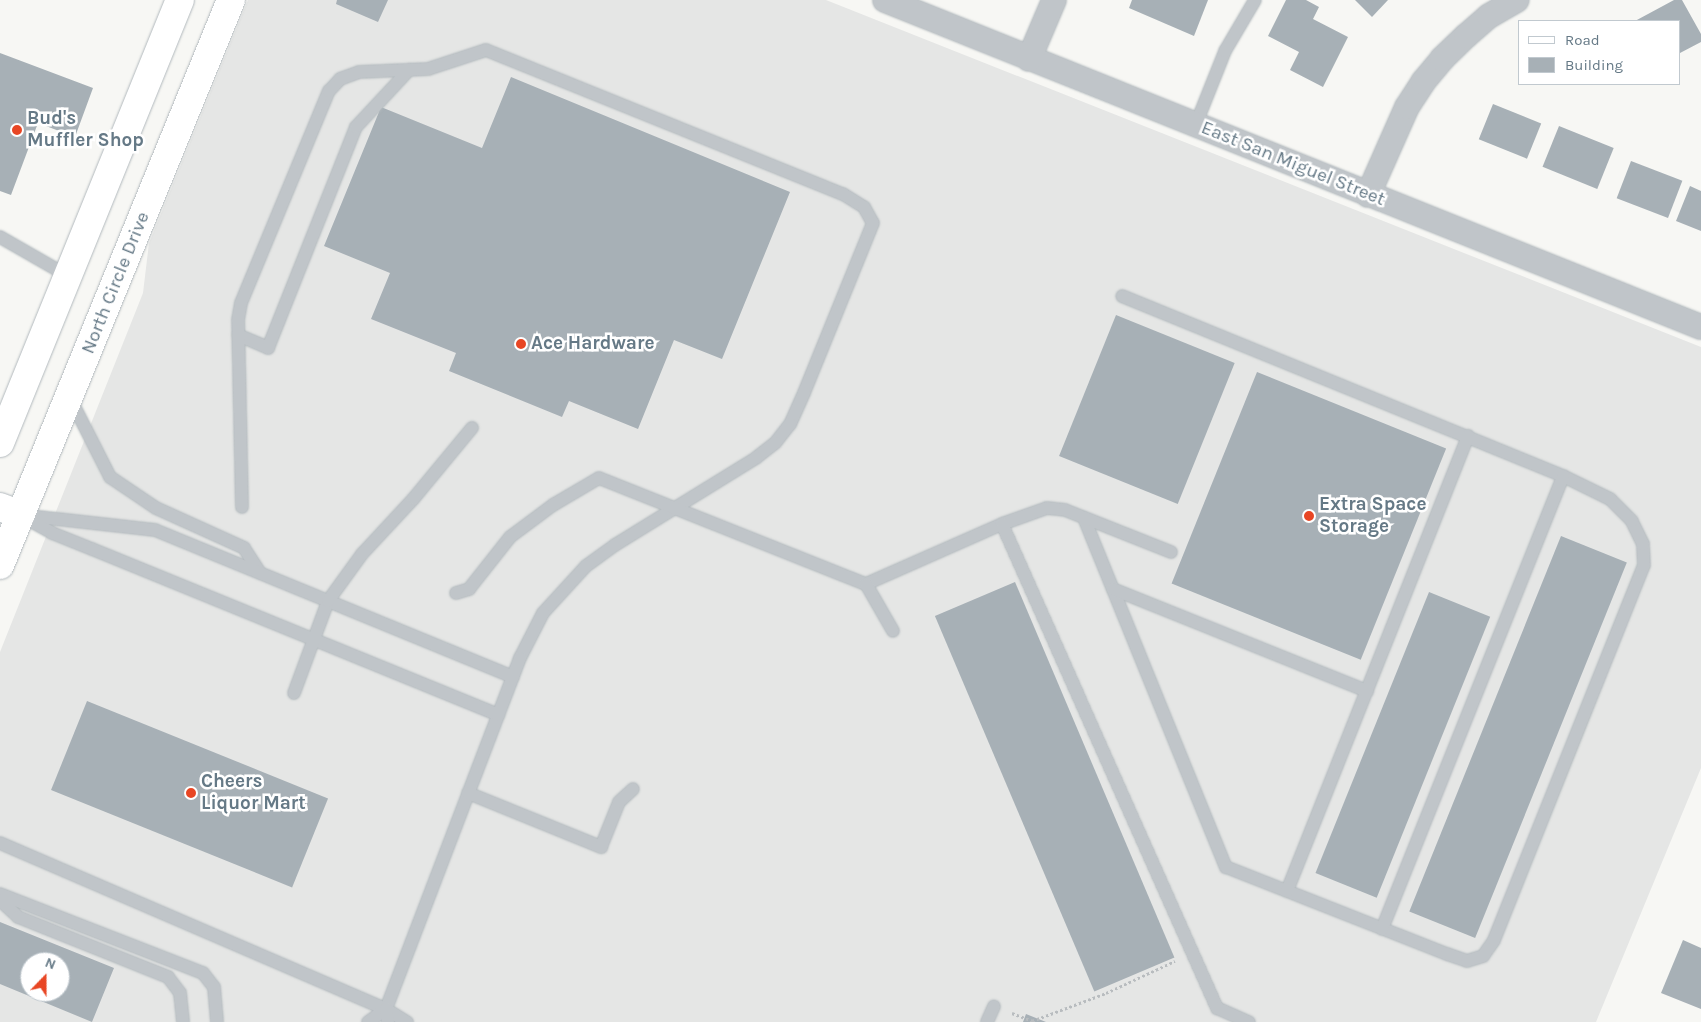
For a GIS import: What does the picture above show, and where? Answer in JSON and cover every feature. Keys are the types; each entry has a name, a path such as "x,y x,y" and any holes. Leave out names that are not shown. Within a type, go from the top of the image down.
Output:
{"main road":[{"path":"0,443 180,0"},
{"name":"North Circle Drive","path":"0,566 10,511 69,397 231,0"}],"street":[{"name":"East San Miguel Street","path":"885,0 1701,327"},
{"path":"1029,59 1054,0"},
{"path":"1368,195 1407,107 1423,82 1442,58 1489,16 1518,0"}],"lane":[{"path":"1196,124 1225,51 1255,0"},
{"path":"242,507 238,335 241,302 329,91 340,79 359,72 428,69 486,50 843,194 864,207 873,224 804,393 790,424 775,443 756,458 615,545 586,566 562,590 540,620 513,677 386,1009 388,1022"},
{"path":"238,335 268,348 356,127 409,70"},
{"path":"1,240 68,276"},
{"path":"1084,518 1226,867 1467,961 1483,956 1498,931 1644,565 1643,544 1632,521 1610,499 1563,476 1122,296"},
{"path":"69,397 110,476 156,508 244,548 260,573"},
{"path":"294,693 328,601 362,554 414,498 472,428"},
{"path":"1287,891 1468,436"},
{"path":"1382,929 1563,476"},
{"path":"456,593 469,590 510,537 553,505 599,478 673,509 866,584 893,631"},
{"path":"866,584 1002,524 1047,508 1065,510 1171,552"},
{"path":"10,511 155,530 513,677"},
{"path":"10,511 60,536 498,715"},
{"path":"1002,524 1217,1008 1249,1022"},
{"path":"1113,589 1367,691"},
{"path":"468,793 601,847 619,802 633,790"},
{"path":"0,843 386,1009 407,1022"},
{"path":"0,894 203,973 214,987 217,1022"},
{"path":"0,900 18,917 168,977 180,993 184,1022"},
{"path":"987,1022 994,1006"},
{"path":"368,1022 386,1009"}],"path":[{"path":"1032,1021 1106,993 1194,953"}],"shaded area":[{"path":"248,0 826,0 1701,347 1701,768 1596,1022 0,1022 0,652 143,293 149,243"}],"building":[{"path":"337,0 388,0 378,22 336,4"},
{"path":"1132,0 1208,0 1194,36 1129,8"},
{"path":"1286,0 1306,0 1319,7 1313,19 1348,37 1323,87 1290,70 1299,52 1268,36"},
{"path":"1355,0 1388,0 1372,17"},
{"path":"1674,0 1682,0 1701,34 1701,42 1681,52 1681,20 1637,20"},
{"name":"Bud's Muffler Shop","path":"0,53 93,88 75,137 38,123 11,195 0,191"},
{"path":"511,77 790,192 722,359 674,340 638,429 569,401 562,417 449,371 456,353 371,319 390,273 324,246 381,107 482,148"},
{"path":"1493,104 1541,123 1527,159 1479,139"},
{"path":"1559,126 1614,148 1597,189 1543,167"},
{"path":"1631,161 1682,181 1668,218 1617,198"},
{"path":"1690,186 1701,191 1701,231 1676,221"},
{"path":"1116,315 1235,363 1178,504 1059,456"},
{"name":"Extra Space Storage","path":"1257,372 1446,448 1361,660 1172,583"},
{"path":"1561,536 1627,563 1475,938 1409,912"},
{"path":"1015,582 1174,958 1094,992 935,616"},
{"name":"Extra Space Storage","path":"1429,592 1490,617 1377,898 1315,873"},
{"name":"Cheers Liquor Mart","path":"87,701 328,798 292,887 51,790"},
{"path":"0,922 114,968 92,1022 44,1002 70,1002 70,952 20,952 20,992 0,984"},
{"path":"1683,940 1701,948 1701,1009 1661,993"},
{"path":"1026,1014 1046,1022 1023,1022"}],"place":[{"name":"Bud's Muffler Shop","path":"17,130"},
{"name":"Ace Hardware","path":"521,344"},
{"name":"Extra Space Storage","path":"1309,516"},
{"name":"Cheers Liquor Mart","path":"191,793"}]}
